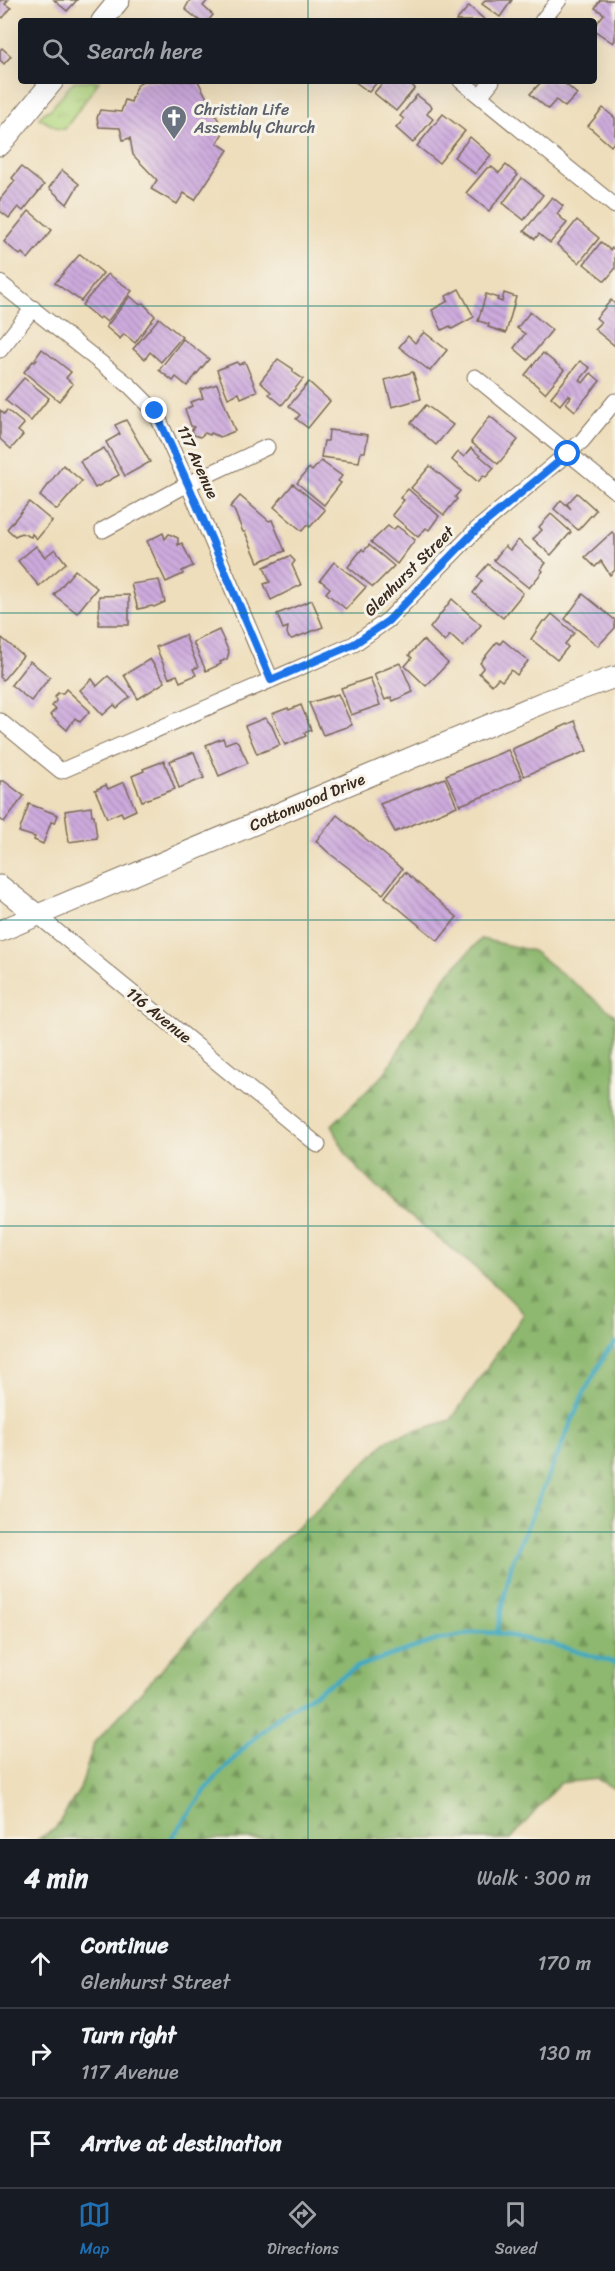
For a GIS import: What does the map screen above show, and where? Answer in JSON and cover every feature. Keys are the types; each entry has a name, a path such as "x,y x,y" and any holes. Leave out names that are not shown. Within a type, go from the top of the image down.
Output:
{"street":[{"path":"104,18 119,0"},
{"path":"544,18 559,0"},
{"path":"0,145 50,84"},
{"path":"465,84 615,206"},
{"path":"480,96 490,84"},
{"name":"117 Avenue","path":"0,283 148,402 159,420 188,484 271,680"},
{"path":"0,350 33,308"},
{"path":"475,377 615,491"},
{"name":"Glenhurst Street","path":"0,721 61,771 354,644 388,621 476,530 582,441 615,401"},
{"path":"103,530 188,484 267,447"},
{"name":"Cottonwood Drive","path":"0,931 544,702 615,677"},
{"name":"116 Avenue","path":"0,886 318,1145"}],"green space":[{"path":"72,84 97,84 65,129 59,129 39,118 51,109"},
{"path":"481,939 533,951 615,1015 615,1789 597,1779 560,1783 511,1839 38,1839 55,1829 80,1789 94,1744 256,1564 320,1507 389,1439 451,1420 524,1314 482,1274 371,1183 349,1158 332,1125 384,1074 445,977"}],"building":[{"path":"0,0 8,0 5,4 11,8 3,18 0,15"},
{"path":"54,0 77,0 67,11"},
{"path":"190,0 208,0 203,6 213,15 210,18 196,18 185,9"},
{"path":"485,0 512,0 500,17 482,4"},
{"path":"600,0 615,0 615,40 613,43 597,32 597,23 604,14 595,8"},
{"path":"469,6 483,18 459,18"},
{"path":"2,48 11,56 4,64 0,60"},
{"name":"Christian Life Assembly Church","path":"139,84 200,84 224,131 217,143 228,150 195,200 184,193 177,204 151,189 157,180 133,155 130,138 123,140 120,128 99,127 97,118 100,110 121,112 125,100 131,102"},
{"path":"358,84 376,84 369,92"},
{"path":"382,84 410,84 415,88 396,111 374,93"},
{"path":"539,84 565,84 577,94 565,107 556,100 548,109 530,94"},
{"path":"417,95 432,107 427,114 433,119 413,143 396,128 404,119 400,116"},
{"path":"603,108 615,118 615,141 611,146 588,126"},
{"path":"443,114 465,131 439,163 417,146"},
{"path":"470,137 491,155 475,174 454,157"},
{"path":"506,165 518,175 489,211 466,193 487,168 492,167 499,173"},
{"path":"21,167 44,185 23,211 18,207 9,218 0,211 0,199 15,181 12,178"},
{"path":"62,170 79,184 67,204 49,188"},
{"path":"522,178 543,195 524,220 503,203"},
{"path":"552,197 563,206 557,214 567,223 550,243 539,234 535,239 524,231"},
{"path":"29,211 52,230 28,259 4,242"},
{"path":"577,220 599,238 579,263 557,245"},
{"path":"601,242 610,250 612,248 615,250 615,269 605,281 584,264"},
{"path":"80,254 103,273 81,301 55,283"},
{"path":"108,274 132,291 107,322 101,317 99,319 82,305"},
{"path":"459,289 474,317 452,329 450,326 442,330 432,310 448,301 446,296"},
{"path":"504,293 516,297 506,333 478,321 486,294 502,302"},
{"path":"130,296 139,304 143,303 155,316 135,343 124,334 120,339 106,327"},
{"path":"611,300 615,304 615,346 594,329 601,322 596,318"},
{"path":"530,312 552,330 528,360 514,348 525,334 517,328"},
{"path":"159,318 182,337 161,362 150,352 145,359 133,349"},
{"path":"424,332 447,350 430,371 399,347 408,336 415,343"},
{"path":"183,339 209,359 187,386 176,377 173,381 159,370"},
{"path":"42,349 71,372 66,378 73,384 59,401 24,372 33,361 37,360 35,359"},
{"path":"543,353 564,370 545,393 525,375"},
{"path":"278,359 303,379 282,405 260,382"},
{"path":"580,361 590,368 580,380 583,383 591,373 600,381 575,411 566,403 571,397 568,395 560,405 551,397"},
{"path":"237,362 239,365 245,362 257,391 241,398 239,393 228,398 217,370"},
{"path":"413,372 421,399 392,407 385,380"},
{"path":"24,378 49,398 31,421 5,400"},
{"path":"309,382 330,401 308,428 296,419 300,415 289,406"},
{"path":"217,384 235,431 220,437 211,433 210,435 205,433 200,437 194,435 192,430 194,427 191,426 185,409 192,406 190,402 203,398 200,390"},
{"path":"426,405 453,425 436,445 411,423"},
{"path":"0,410 4,414 7,410 24,424 18,431 23,435 11,449 0,439"},
{"path":"490,416 518,440 498,464 471,442"},
{"path":"126,420 150,462 125,476 106,442 120,434 115,425"},
{"path":"329,430 368,435 365,452 361,452 359,462 321,457 324,441 328,441"},
{"path":"104,448 119,475 95,488 80,461"},
{"path":"471,448 494,468 478,482 452,460 458,452 464,457"},
{"path":"321,461 342,476 338,481 341,483 324,505 297,483 309,468 312,471"},
{"path":"63,465 82,481 57,510 40,496"},
{"path":"430,466 460,491 455,497 457,499 444,515 411,488"},
{"path":"293,484 325,510 310,527 307,525 302,531 274,507"},
{"path":"408,489 439,516 429,530 426,528 418,537 392,515 404,500 400,498"},
{"path":"577,493 596,510 578,530 554,509 561,500 571,509 567,504"},
{"path":"240,496 269,521 272,520 285,551 258,562 234,510 230,507"},
{"path":"29,502 52,521 37,539 32,534 31,537 21,533 15,536 7,529"},
{"path":"551,514 571,532 551,555 533,539 542,530 539,527"},
{"path":"388,526 393,530 397,526 415,540 397,564 371,542"},
{"path":"612,532 615,535 615,570 610,575 601,561 595,567 585,557"},
{"path":"163,533 165,539 169,534 178,538 178,545 182,543 193,566 166,582 147,541"},
{"path":"518,540 546,563 541,569 543,571 529,588 494,560 505,546 510,550"},
{"path":"369,545 394,566 373,587 348,567 362,549 364,551"},
{"path":"36,546 45,557 55,549 66,563 39,586 18,561"},
{"path":"290,556 295,561 292,565 301,585 271,600 264,584 270,582 264,567"},
{"path":"334,562 366,587 346,609 326,593 330,588 320,580"},
{"path":"488,564 523,593 503,618 473,593 482,581 477,577"},
{"path":"75,570 97,588 77,613 54,595"},
{"path":"159,580 165,602 154,607 138,609 131,584"},
{"path":"583,594 615,620 615,628 598,646 565,619"},
{"path":"129,595 129,625 99,625 99,596"},
{"path":"452,599 481,625 463,647 450,635 445,642 430,628"},
{"path":"312,600 323,627 292,639 289,638 288,627 283,629 277,614"},
{"path":"552,614 574,633 565,644 568,647 557,660 531,639 543,621 546,621"},
{"path":"219,630 229,652 227,659 206,671 193,642"},
{"path":"185,635 198,667 193,669 196,675 180,682 177,675 169,678 156,647"},
{"path":"2,638 23,656 3,680 0,677"},
{"path":"423,640 448,663 426,686 405,666 412,658 409,655"},
{"path":"503,640 528,661 517,675 511,670 502,681 498,678 492,685 479,673 484,667 480,663 497,642 500,644"},
{"path":"150,659 165,682 138,699 124,675"},
{"path":"30,661 50,677 31,701 11,685"},
{"path":"400,663 413,692 393,701 391,697 385,700 374,674"},
{"path":"108,676 130,697 117,708 114,705 103,715 80,690 92,679 97,686"},
{"path":"370,678 380,705 351,715 341,688"},
{"path":"66,689 90,711 80,722 75,718 67,730 50,715 56,709 52,706 56,701 55,696"},
{"path":"338,694 352,725 323,735 309,703"},
{"path":"301,705 311,730 304,733 306,736 285,745 272,714"},
{"path":"265,718 272,726 280,745 257,754 245,726"},
{"path":"575,721 587,751 524,776 512,749"},
{"path":"223,738 225,744 235,740 238,742 248,763 219,776 206,745"},
{"path":"508,750 522,778 460,805 446,775"},
{"path":"194,752 204,778 179,788 170,761"},
{"path":"164,761 175,789 142,801 132,776"},
{"path":"445,778 457,806 395,832 380,804"},
{"path":"0,781 4,781 24,796 4,822 0,819"},
{"path":"124,782 136,810 123,816 121,812 107,818 95,790 106,785 108,789"},
{"path":"29,804 58,815 55,823 51,822 43,844 34,840 35,837 19,832"},
{"path":"91,807 97,838 69,842 65,811"},
{"path":"337,815 402,869 383,894 316,841"},
{"path":"405,872 457,917 438,941 385,897"}],"waterway":[{"path":"497,1633 511,1566 528,1524 583,1395 606,1353 615,1343"},
{"path":"171,1839 211,1783 248,1744 284,1712 359,1666 438,1640 477,1632 497,1633 559,1646 615,1663"}],"place":[{"name":"Christian Life Assembly Church","path":"174,141"}],"route":[{"path":"155,411 271,680 354,644 388,621 476,530 568,454"}]}
